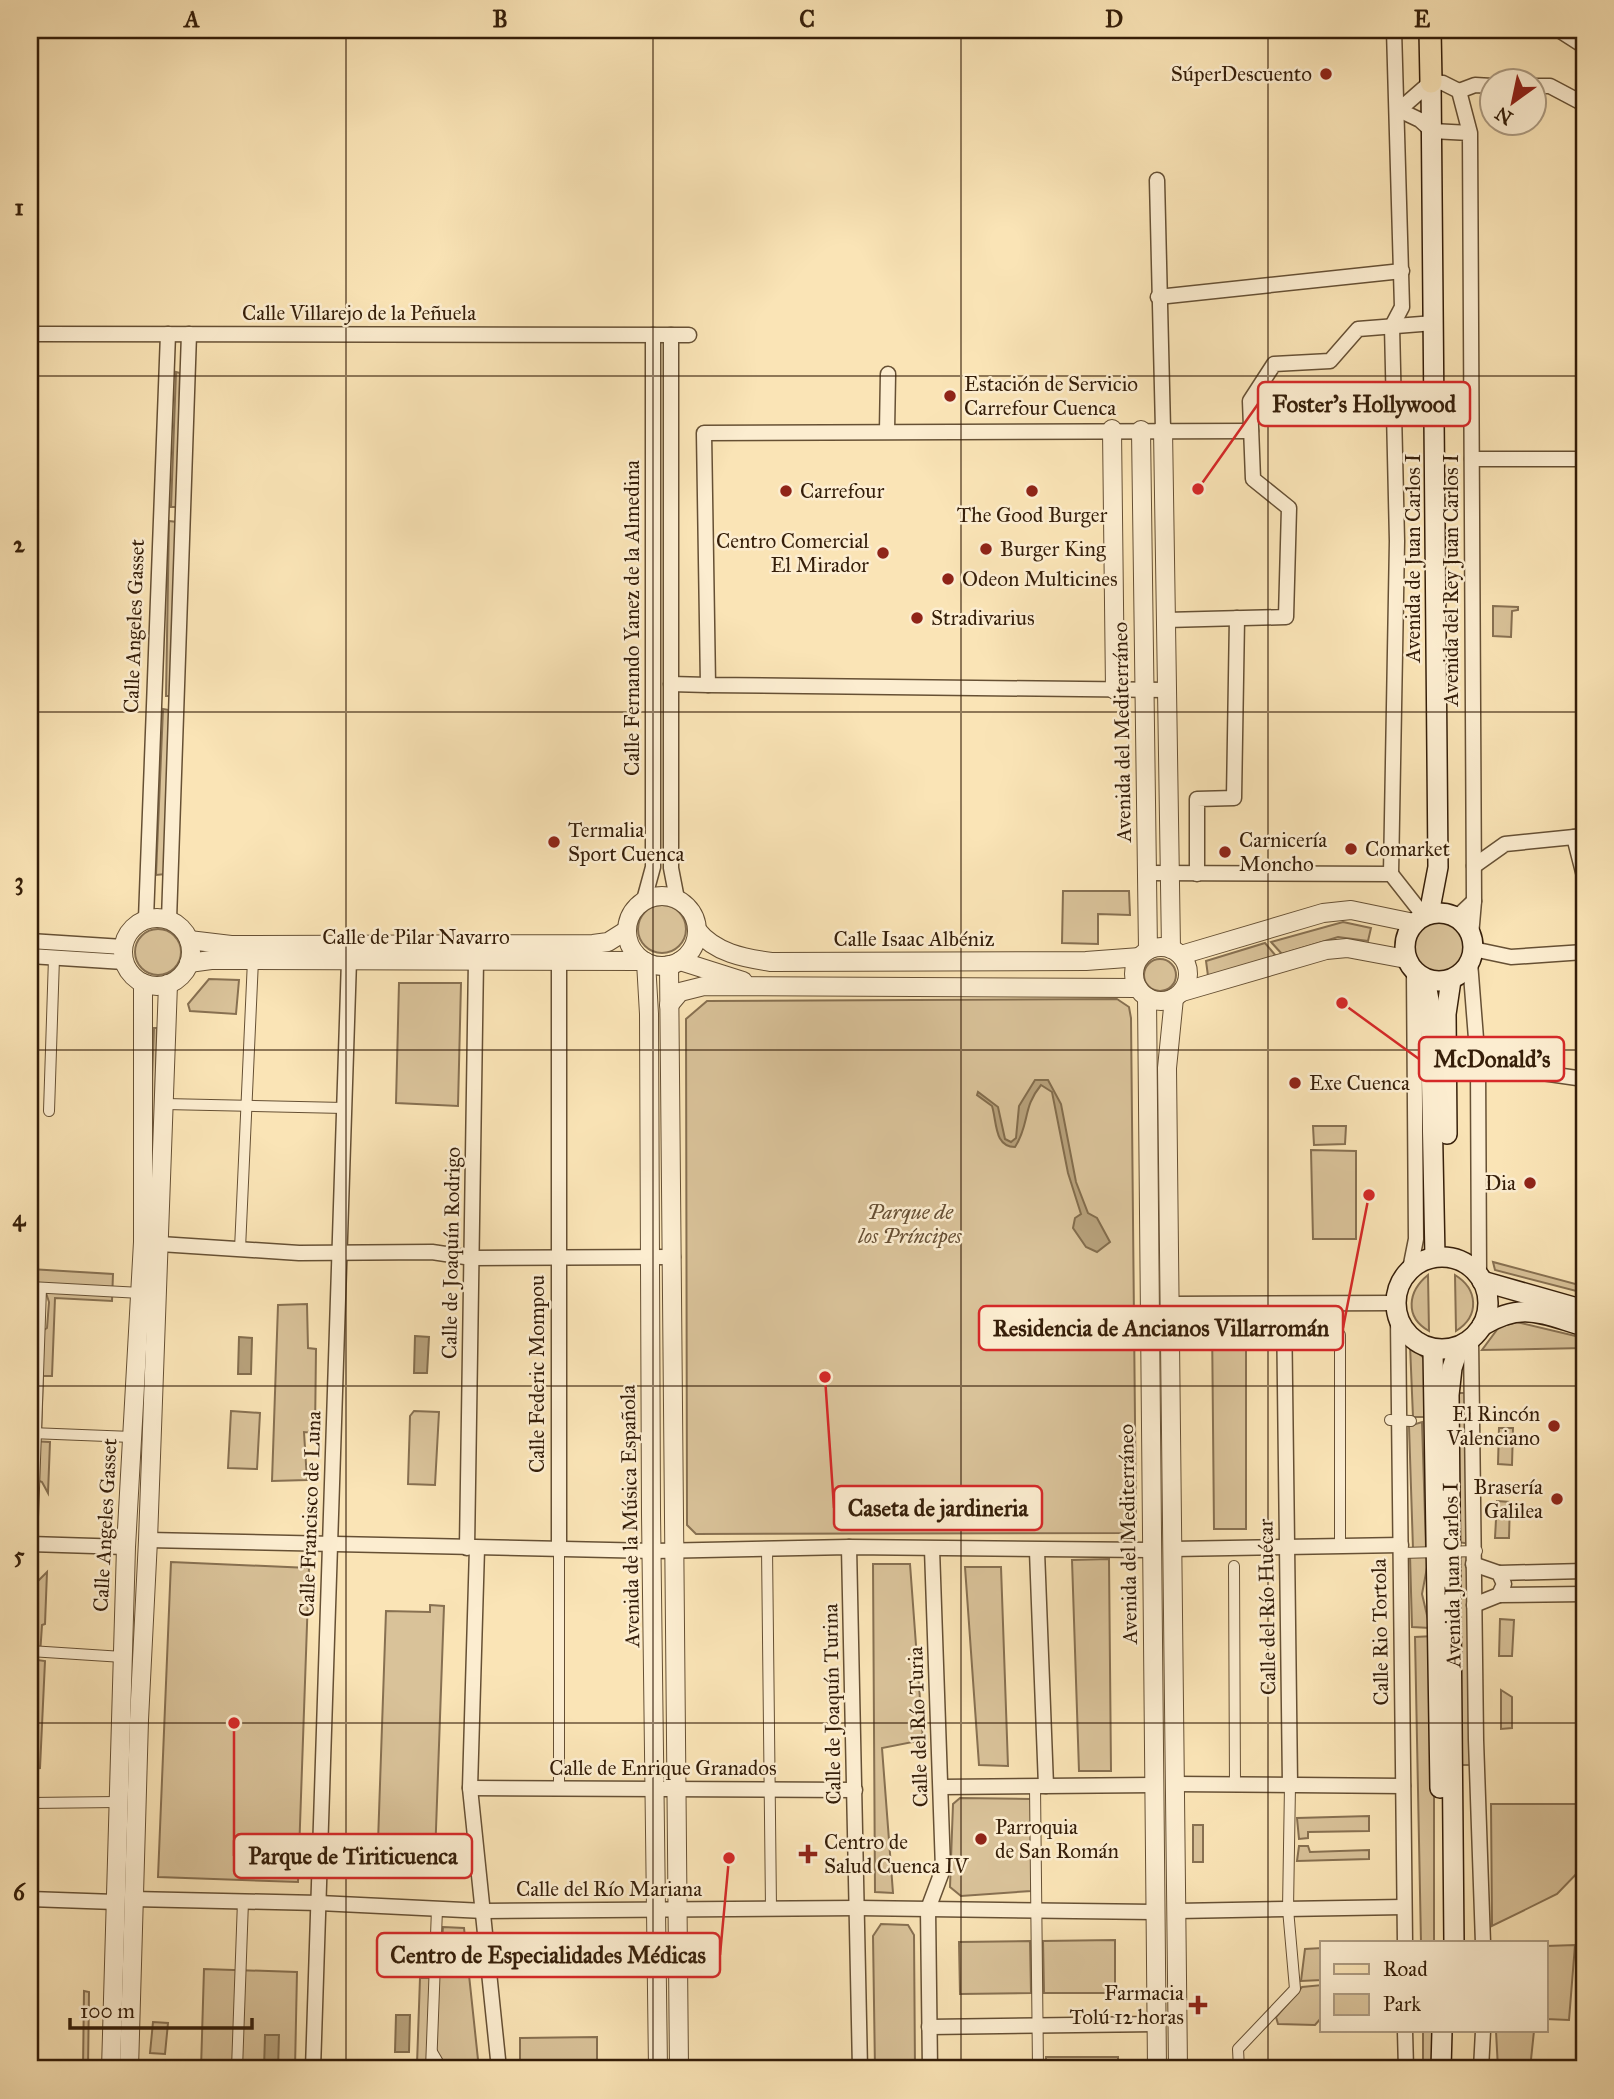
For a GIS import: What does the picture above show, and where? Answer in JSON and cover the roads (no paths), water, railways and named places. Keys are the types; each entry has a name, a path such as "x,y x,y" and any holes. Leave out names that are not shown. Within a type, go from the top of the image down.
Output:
{"main road":[{"path":"1430,30 1431,82"},
{"name":"Avenida de Juan Carlos I","path":"1431,82 1438,867 1434,917"},
{"path":"1434,917 1471,949 1451,980 1446,1014 1442,1257 1431,1018 1405,940 1434,917"},
{"path":"1415,970 1451,980"},
{"path":"1584,1310 1480,1278 1463,1262 1442,1257 1410,1269 1400,1282 1397,1312 1412,1339 1433,1349 1471,1337 1503,1314 1516,1310 1584,1326"},
{"path":"1471,1337 1488,1301 1480,1278"},
{"name":"Avenida Juan Carlos I","path":"1444,1552 1451,1368 1471,1337"},
{"name":"Avenida Juan Carlos I","path":"1433,1349 1444,1552 1447,1807"},
{"path":"1442,1941 1447,1807"},
{"path":"1447,1807 1454,1941"},
{"path":"1441,2069 1442,2032"},
{"path":"1452,2069 1453,2032"}],"street":[{"path":"1391,874 1397,541 1392,326 1402,307 1394,30"},
{"path":"1559,30 1584,46"},
{"path":"1398,110 1431,82 1443,83 1459,92 1478,85"},
{"path":"1548,86 1584,104"},
{"name":"Avenida del Rey Juan Carlos I","path":"1459,92 1470,133 1474,866 1471,949 1478,1063 1480,1278"},
{"path":"1398,110 1420,120 1432,131 1470,133"},
{"path":"1157,180 1170,874 1176,952 1188,973 1178,995"},
{"path":"1158,297 1402,271"},
{"path":"1166,620 1286,617 1289,508 1253,479 1250,401 1274,364 1330,361 1358,329 1434,323"},
{"name":"Calle Villarejo de la Peñuela","path":"30,334 689,335"},
{"name":"Calle Angeles Gasset","path":"146,919 168,334"},
{"path":"169,920 190,334"},
{"name":"Calle Fernando Yanez de la Almedina","path":"644,900 653,867 653,335"},
{"name":"Calle Fernando Yanez de la Almedina","path":"671,335 671,868 677,899"},
{"path":"887,431 888,374"},
{"path":"708,685 704,433 1112,429 1251,431"},
{"name":"Avenida del Mediterráneo","path":"1112,429 1115,690"},
{"name":"Avenida del Mediterráneo","path":"1141,430 1146,690 1144,953"},
{"path":"1472,459 1584,459"},
{"path":"1197,874 1197,799 1234,798 1237,618"},
{"path":"671,684 1167,690"},
{"path":"1474,866 1505,844 1579,837 1584,876"},
{"path":"1146,873 1391,874 1434,917"},
{"path":"674,963 693,947 697,930 691,912 677,899 661,896 644,900 631,913 627,930 631,948 645,961 674,963 757,986"},
{"path":"1142,993 1134,972 1144,953 1159,947 1176,952 1323,913 1351,910 1434,917 1474,901"},
{"path":"146,919 169,920 183,929 189,940 189,964 181,976 168,984 143,983 134,977 124,955 130,930 146,919"},
{"name":"Calle de Pilar Navarro","path":"189,940 231,945 593,944 608,942 627,930"},
{"name":"Calle Isaac Albéniz","path":"697,930 711,944 722,949 742,957 771,962 1086,961 1144,953"},
{"path":"30,940 124,955"},
{"path":"668,1005 676,995 691,987 757,986 1142,993 1160,1001 1326,950 1347,948 1415,970 1416,1239 1410,1269"},
{"path":"1471,949 1511,957 1584,951"},
{"path":"30,956 54,958 124,955"},
{"path":"49,1111 54,958"},
{"path":"240,1249 253,960"},
{"name":"Calle de Pilar Navarro","path":"189,964 253,960 645,961"},
{"name":"Calle Francisco de Luna","path":"313,2069 349,960"},
{"name":"Calle de Joaquín Rodrigo","path":"476,960 470,1788 499,2069"},
{"name":"Calle Federic Mompou","path":"559,960 559,1788"},
{"name":"Avenida de la Música Española","path":"645,961 649,1014 651,1514 654,1551 658,2069"},
{"name":"Avenida de la Música Española","path":"674,963 668,1005 673,1256 679,2069"},
{"name":"Calle Angeles Gasset","path":"111,2069 126,1547 141,1293 145,1049 143,983"},
{"name":"Calle Angeles Gasset","path":"129,2069 133,1899 168,984"},
{"name":"Avenida del Mediterráneo","path":"1142,993 1157,2069"},
{"name":"Avenida del Mediterráneo","path":"1178,995 1167,1068 1172,1304 1170,1444 1178,2069"},
{"path":"1478,1063 1584,1079"},
{"path":"165,1104 344,1108"},
{"path":"160,1244 299,1253 432,1252 472,1258 673,1256"},
{"path":"30,1287 141,1293"},
{"path":"30,1602 33,1433 41,1287"},
{"path":"1172,1304 1284,1305 1397,1312"},
{"name":"Calle del Río Huécar","path":"1239,2069 1238,2049 1294,1989 1288,1909 1290,1785 1284,1305"},
{"name":"Calle Rio Tortola","path":"1397,1312 1405,1941"},
{"path":"1340,1335 1340,1546"},
{"name":"Avenida Juan Carlos I","path":"1471,1337 1474,1389 1474,1605 1483,1941"},
{"path":"33,1433 132,1437"},
{"path":"148,1540 654,1551 849,1547 1037,1551 1150,1549"},
{"path":"31,1544 126,1547"},
{"path":"1172,1549 1340,1546 1475,1555 1499,1573 1504,1584 1499,1595"},
{"name":"Calle de Joaquín Turina","path":"849,1547 860,2069"},
{"path":"767,1548 771,1908"},
{"name":"Calle del Río Turia","path":"930,2069 928,1909 943,1869 932,1549"},
{"path":"1037,1551 1041,1786 1038,2069"},
{"path":"1234,1566 1235,1785"},
{"path":"1499,1573 1584,1571"},
{"path":"1474,1605 1499,1595 1584,1594"},
{"path":"30,1651 122,1657"},
{"path":"1175,1784 1403,1786"},
{"path":"942,1787 1154,1786"},
{"name":"Calle de Enrique Granados","path":"470,1788 855,1790"},
{"path":"30,1803 118,1802"},
{"path":"30,1899 115,1902"},
{"name":"Calle del Río Mariana","path":"133,1899 319,1903 484,1911 858,1908 1154,1912"},
{"path":"237,2069 243,1901"},
{"path":"1177,1911 1404,1907"},
{"path":"431,2069 437,1909"},
{"path":"929,2027 1156,2024"},
{"path":"1405,2032 1406,2069"},
{"path":"1481,2069 1483,2032"},
{"path":"432,2052 442,2069"}],"place":[{"name":"SúperDescuento","path":"1326,74"},
{"name":"Estación de Servicio Carrefour Cuenca","path":"950,396"},
{"name":"Foster's Hollywood","path":"1198,489"},
{"name":"Carrefour","path":"786,491"},
{"name":"The Good Burger","path":"1032,491"},
{"name":"Burger King","path":"986,549"},
{"name":"Centro Comercial El Mirador","path":"883,553"},
{"name":"Odeon Multicines","path":"948,579"},
{"name":"Stradivarius","path":"917,618"},
{"name":"Termalia Sport Cuenca","path":"554,842"},
{"name":"Comarket","path":"1351,849"},
{"name":"Carnicería Moncho","path":"1225,852"},
{"name":"McDonald's","path":"1342,1003"},
{"name":"Exe Cuenca","path":"1295,1083"},
{"name":"Dia","path":"1530,1183"},
{"name":"Residencia de Ancianos Villarromán","path":"1369,1195"},
{"name":"Caseta de jardineria","path":"825,1377"},
{"name":"El Rincón Valenciano","path":"1554,1426"},
{"name":"Brasería Galilea","path":"1557,1499"},
{"name":"Parque de Tiriticuenca","path":"234,1723"},
{"name":"Parroquia de San Román","path":"981,1839"},
{"name":"Centro de Salud Cuenca IV","path":"808,1854"},
{"name":"Centro de Especialidades Médicas","path":"729,1858"},
{"name":"Farmacia Tolú 12 horas","path":"1198,2005"}],"park label":[{"name":"Parque de los Príncipes","path":"910,1224"}]}
